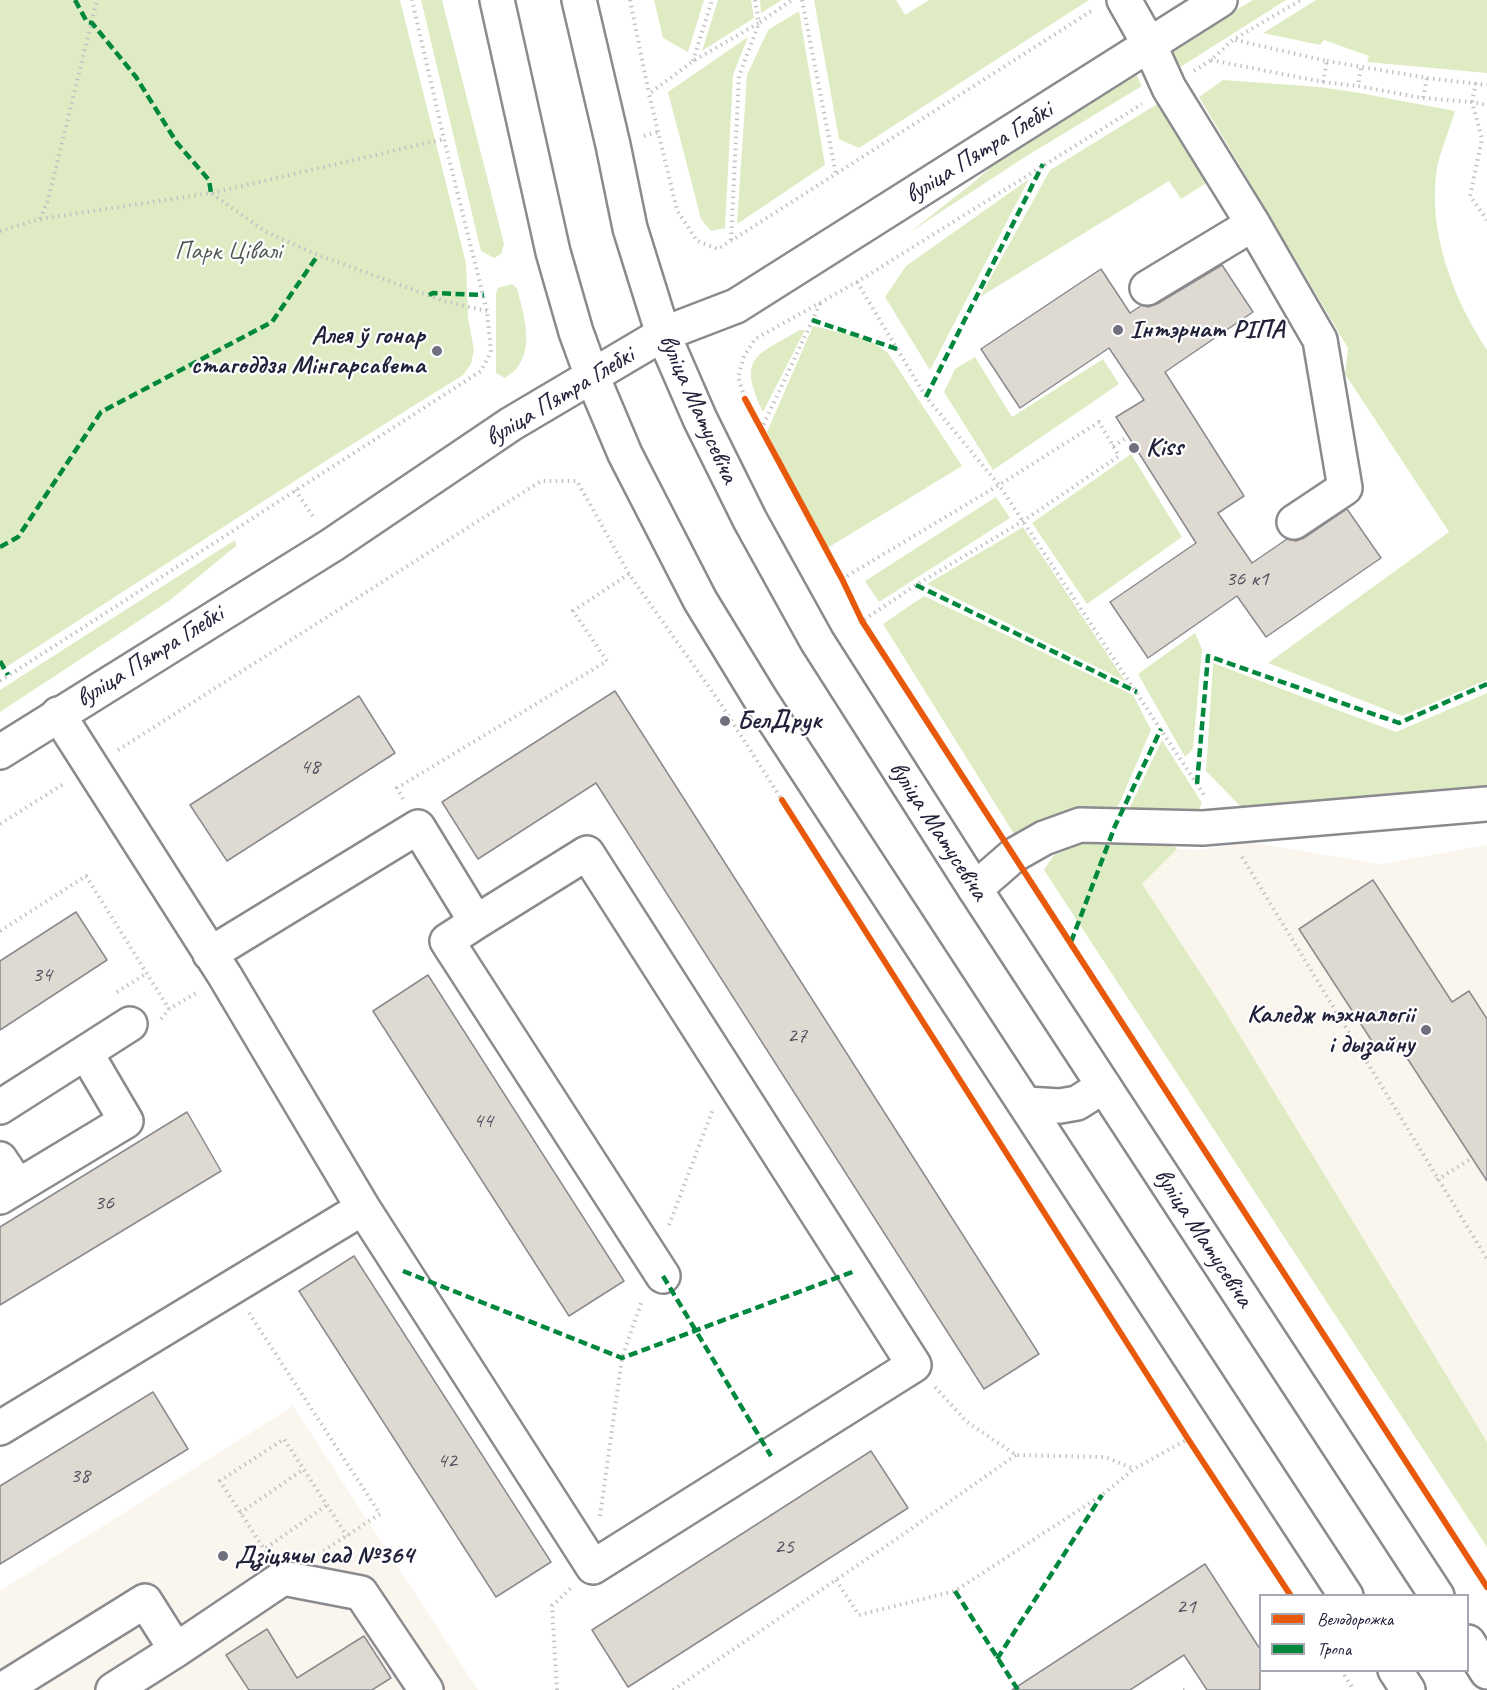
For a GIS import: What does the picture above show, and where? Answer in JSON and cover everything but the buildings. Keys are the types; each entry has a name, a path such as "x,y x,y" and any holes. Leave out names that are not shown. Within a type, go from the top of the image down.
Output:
{"main road":[{"path":"497,0 553,252 576,332 625,454 700,600 761,700 1345,1594"},
{"name":"вуліца Матусевіча","path":"579,0 630,228 663,334 700,419 750,520 818,641 975,889 1436,1594"},
{"name":"вуліца Пятра Глебкі","path":"0,752 332,545 511,424 663,334 736,306 1220,0"},
{"path":"1111,3 1150,46 1169,88 1253,224 1320,340 1345,488 1294,522"},
{"path":"1147,288 1253,224"},
{"path":"58,714 210,954 363,1208 593,1567 915,1365 587,853 447,941 659,1270"},
{"path":"975,889 1014,855 1044,838 1080,825 1203,828 1487,804"},
{"path":"210,954 418,827 476,922"},
{"path":"0,1107 130,1024"},
{"path":"0,1159 9,1191 126,1121 86,1053"},
{"path":"1026,1104 1060,1106 1077,1103 1104,1086"},
{"path":"0,1428 363,1208"},
{"path":"112,1690 283,1578 361,1593 426,1690"},
{"path":"2,1690 145,1601 176,1650"},
{"path":"1469,1645 1487,1672"},
{"path":"1396,1672 1408,1690"}],"path":[{"path":"40,219 48,200 97,0"},
{"path":"0,681 481,371 491,352 487,311 412,0"},
{"path":"630,0 649,94 677,210 697,241 718,249 1111,3"},
{"path":"693,62 712,0"},
{"path":"731,241 739,76 759,23 755,0"},
{"path":"649,94 693,62 759,23 792,0"},
{"path":"802,0 836,174"},
{"path":"1301,0 1234,39 1211,60 1169,88 1043,164 857,282 756,339 744,356 738,377 745,399 760,430 842,579 862,621 1487,1587"},
{"path":"1234,39 1327,61 1427,78 1487,84"},
{"path":"1211,60 1323,82 1423,98 1487,105"},
{"path":"1323,82 1327,61"},
{"path":"1358,86 1361,67"},
{"path":"1423,98 1427,78"},
{"path":"1476,83 1472,102 1482,139 1470,195 1487,220"},
{"path":"0,231 40,219 212,193 444,139"},
{"path":"212,193 266,232 318,255 444,301 487,311"},
{"path":"857,282 926,398 999,485 1210,806 1203,828"},
{"path":"760,430 821,301"},
{"path":"842,579 1099,422 1119,456 1023,521 916,585 862,621"},
{"path":"1113,447 1128,437"},
{"path":"0,824 541,481 576,481 629,574 721,705 1188,1439 1291,1594"},
{"path":"418,827 398,788 607,661 573,611 629,574"},
{"path":"1238,851 1487,1259"},
{"path":"0,931 86,876 169,1009"},
{"path":"557,1690 552,1606 593,1567 622,1358 659,1270 727,1072"},
{"path":"1437,1180 1472,1158"},
{"path":"232,1287 380,1514 347,1536 283,1578 220,1481 284,1439 347,1536"},
{"path":"915,1365 967,1422 1016,1455 1105,1457 1134,1469"},
{"path":"836,1580 859,1615 955,1591 1102,1495 1134,1469 1188,1439"},
{"path":"673,1690 1016,1455"},
{"path":"240,1513 304,1469"},
{"path":"264,1550 327,1505"},
{"path":"1342,1672 1354,1690"}],"shaded area":[{"path":"1247,842 1381,864 1487,845 1487,1444 1142,884 1177,849 1201,850"},
{"name":"Дзіцячы сад №364","path":"293,1406 478,1690 0,1690 0,1591"}],"green space":[{"name":"Парк Цівалі","path":"0,0 400,0 466,263 468,318 474,350 471,364 463,375 0,671"},
{"path":"421,0 442,0 504,244 501,254 494,258 481,251"},
{"path":"654,0 704,0 688,52 663,38"},
{"path":"718,0 751,0 754,18 702,51"},
{"path":"760,0 782,0 761,13"},
{"path":"814,0 896,0 905,15 929,0 1089,0 859,148 839,139"},
{"path":"1253,0 1286,0 1171,73 1172,54 1177,44"},
{"path":"1316,0 1487,0 1487,73 1367,62 1369,56 1324,40 1320,45 1263,33"},
{"path":"799,11 825,165 737,224 747,75 768,30"},
{"path":"748,37 733,75 725,228 711,231 701,219 668,92"},
{"path":"1132,74 1137,76 1142,86 1025,157 910,232 973,183 1026,135"},
{"path":"1223,80 1320,87 1455,111 1437,168 1436,215 1439,239 1454,286 1463,309 1487,350 1487,680 1402,716 1268,663 1449,532 1345,374 1348,348 1199,97"},
{"path":"1167,98 1216,177 1181,199 1169,181 980,297 1050,170"},
{"path":"1029,179 930,370 885,297 906,266"},
{"path":"512,284 517,288 526,329 526,340 522,360 505,378 496,373 496,293 498,288"},
{"path":"813,326 868,339 888,353 962,466 826,549 767,432"},
{"path":"800,330 805,330 763,412 751,380 751,369 755,360 772,346"},
{"path":"975,357 1012,417 1103,359 1119,384 993,470 944,392 955,369"},
{"path":"1131,454 1182,537 1087,604 1032,523"},
{"path":"996,497 1010,518 879,602 865,581"},
{"path":"1023,527 1125,681 927,584"},
{"path":"235,540 236,546 169,601 0,712 0,690"},
{"path":"924,596 1133,695 1151,730 1113,818 1019,842 883,624"},
{"path":"1195,633 1202,649 1193,749 1185,757 1138,674"},
{"path":"1213,663 1396,732 1487,693 1487,790 1243,809 1206,771"},
{"path":"1162,740 1202,803 1196,816 1129,809"},
{"path":"1093,839 1168,839 1177,849 1142,884 1220,1003 1487,1442 1487,1547 1044,870 1054,855"}],"marked path":[{"path":"75,0 87,22 92,23 136,77 177,143 209,180 211,193"},
{"path":"926,397 1043,164"},
{"path":"0,547 18,537 101,412 272,322 318,255"},
{"path":"429,295 433,293 484,295"},
{"path":"812,320 897,349"},
{"path":"916,585 1137,692"},
{"path":"1197,784 1208,656 1399,723 1487,684"},
{"path":"0,661 8,675"},
{"path":"1071,942 1115,826 1161,729"},
{"path":"403,1271 622,1358 855,1271"},
{"path":"663,1276 771,1456"},
{"path":"997,1659 1102,1495"},
{"path":"955,1591 1018,1690"}],"cycle path":[{"path":"745,399 842,579 862,621 1487,1587"},
{"path":"782,800 1188,1439 1290,1594"}],"place":[{"name":"Інтэрнат РІПА","path":"1118,330"},
{"name":"Алея ў гонар стагоддзя Мінгарсавета","path":"437,351"},
{"name":"Kiss","path":"1134,448"},
{"name":"БелДрук","path":"725,721"},
{"name":"Каледж тэхналогіі і дызайну","path":"1426,1030"},
{"name":"Дзіцячы сад №364","path":"223,1556"}]}
